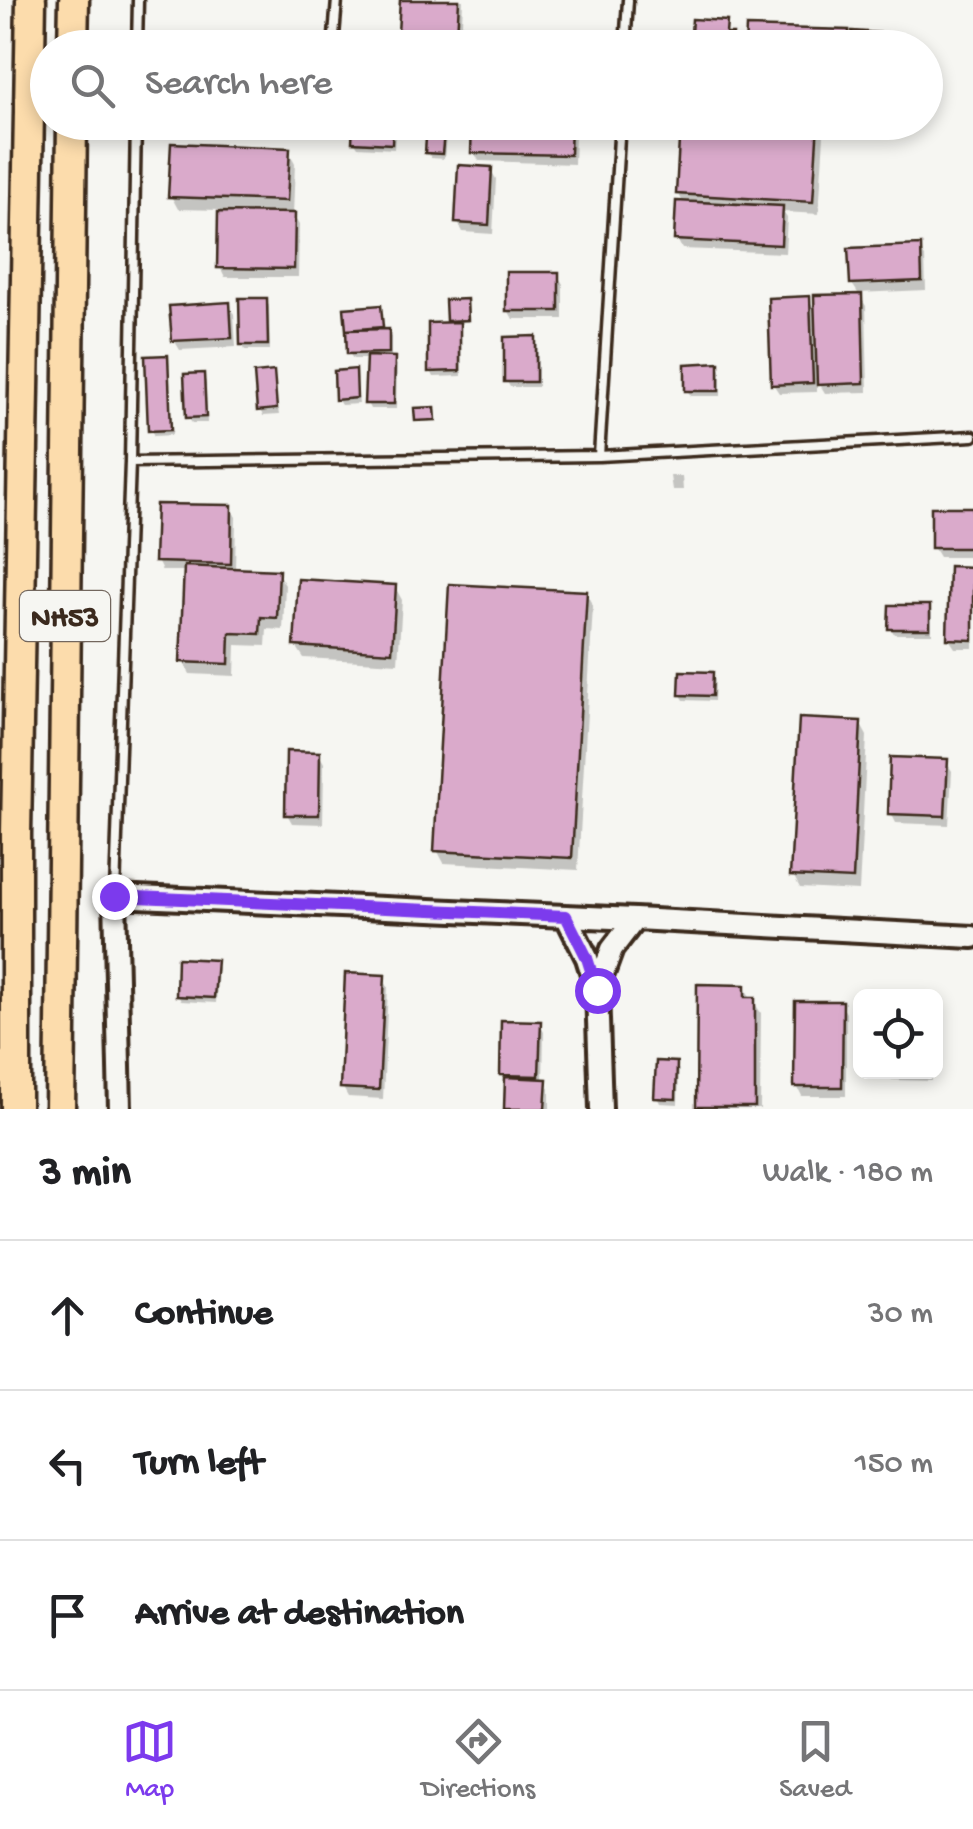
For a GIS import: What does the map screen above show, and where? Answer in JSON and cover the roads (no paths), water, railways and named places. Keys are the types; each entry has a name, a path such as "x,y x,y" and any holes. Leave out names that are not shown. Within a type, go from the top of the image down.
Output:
{"highway":[{"name":"NH53","path":"30,30 31,0"},
{"path":"73,30 74,0"},
{"name":"NH53","path":"16,1109 16,834 30,56"},
{"name":"NH53","path":"60,1109 72,140"}],"street":[{"path":"120,1109 114,896 973,937"},
{"path":"566,916 587,958 597,990 601,1109"},
{"path":"597,990 612,949 635,918"}],"lane":[{"path":"138,0 138,30"},
{"path":"334,30 337,0"},
{"path":"626,30 628,0"},
{"path":"114,896 130,462 136,140"},
{"path":"599,456 619,140"},
{"path":"130,462 599,456 973,436"}]}
